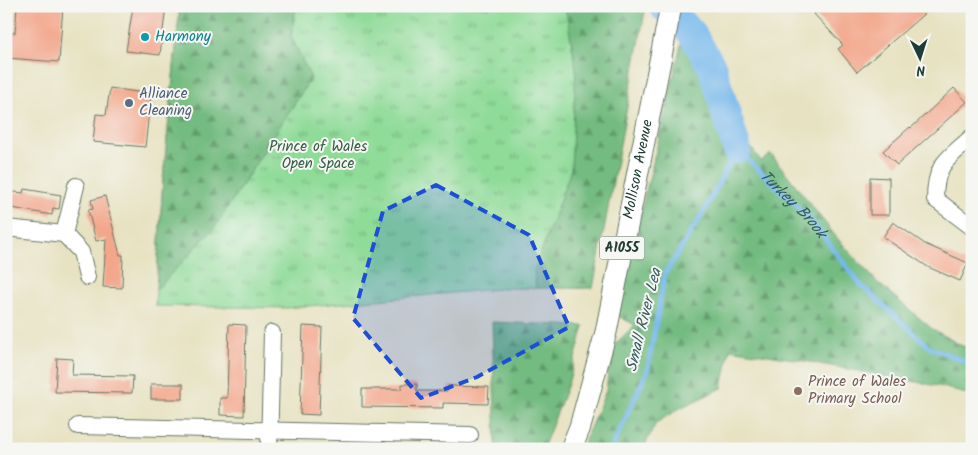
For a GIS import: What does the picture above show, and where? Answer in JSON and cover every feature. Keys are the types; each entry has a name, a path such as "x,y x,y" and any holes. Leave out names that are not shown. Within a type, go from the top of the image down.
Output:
{"main road":[{"name":"Mollison Avenue","path":"571,449 580,427 606,332 671,6"}],"street":[{"path":"972,137 941,165 935,184 936,199 972,227"},
{"path":"64,234 76,186"},
{"path":"6,228 64,234 81,252 87,277"},
{"path":"269,449 272,333"},
{"path":"78,426 470,435"}],"highlighted area":[{"path":"436,185 529,235 569,327 477,377 421,398 353,318 383,211"}],"green space":[{"name":"Prince of Wales Open Space","path":"180,6 634,6 584,288 508,288 286,308 155,306 163,180"},
{"path":"180,6 296,6 291,37 311,78 215,227 156,290 163,180"},
{"path":"565,6 646,6 593,288 536,288 534,271 571,170 576,68"},
{"path":"688,14 704,33 719,64 739,131 761,161 771,154 837,238 877,282 931,328 962,346 972,348 972,396 943,387 730,349 722,388 680,408 656,423 643,449 581,449 606,391 611,348 635,325 616,315"},
{"path":"492,322 584,326 568,384 543,449 496,449"}],"building":[{"path":"17,6 63,6 59,62 6,58 6,32 15,33"},
{"name":"Harmony","path":"133,6 166,6 160,55 126,51"},
{"path":"824,6 933,6 857,72 838,49 843,45 814,14"},
{"path":"110,88 151,94 145,147 93,142 96,114 106,115"},
{"path":"954,88 967,102 897,165 883,151"},
{"path":"870,177 889,178 889,215 870,215"},
{"path":"24,189 61,195 59,209 53,208 52,215 6,207 6,191 23,193"},
{"path":"105,196 120,255 123,255 122,288 103,287 106,239 96,241 88,210 93,209 91,200"},
{"path":"893,222 925,244 968,263 960,281 928,267 883,237"},
{"path":"229,324 246,325 244,416 220,415 220,398 227,398"},
{"path":"303,326 322,327 319,415 300,414"},
{"path":"57,358 73,359 72,375 133,376 132,393 55,392"},
{"path":"151,384 183,384 183,399 151,399"},
{"path":"402,384 417,384 417,391 448,391 448,386 489,387 488,404 443,403 443,408 362,407 362,389 402,389"}],"waterway":[{"name":"Turkey Brook","path":"663,6 691,32 712,67 737,149"},
{"name":"Small River Lea","path":"611,449 647,372 665,274 704,211 737,149 810,219 861,285 929,347 972,364"}],"place":[{"name":"Harmony","path":"145,37"},
{"name":"Alliance Cleaning","path":"129,103"},
{"name":"Prince of Wales Primary School","path":"798,391"}]}
